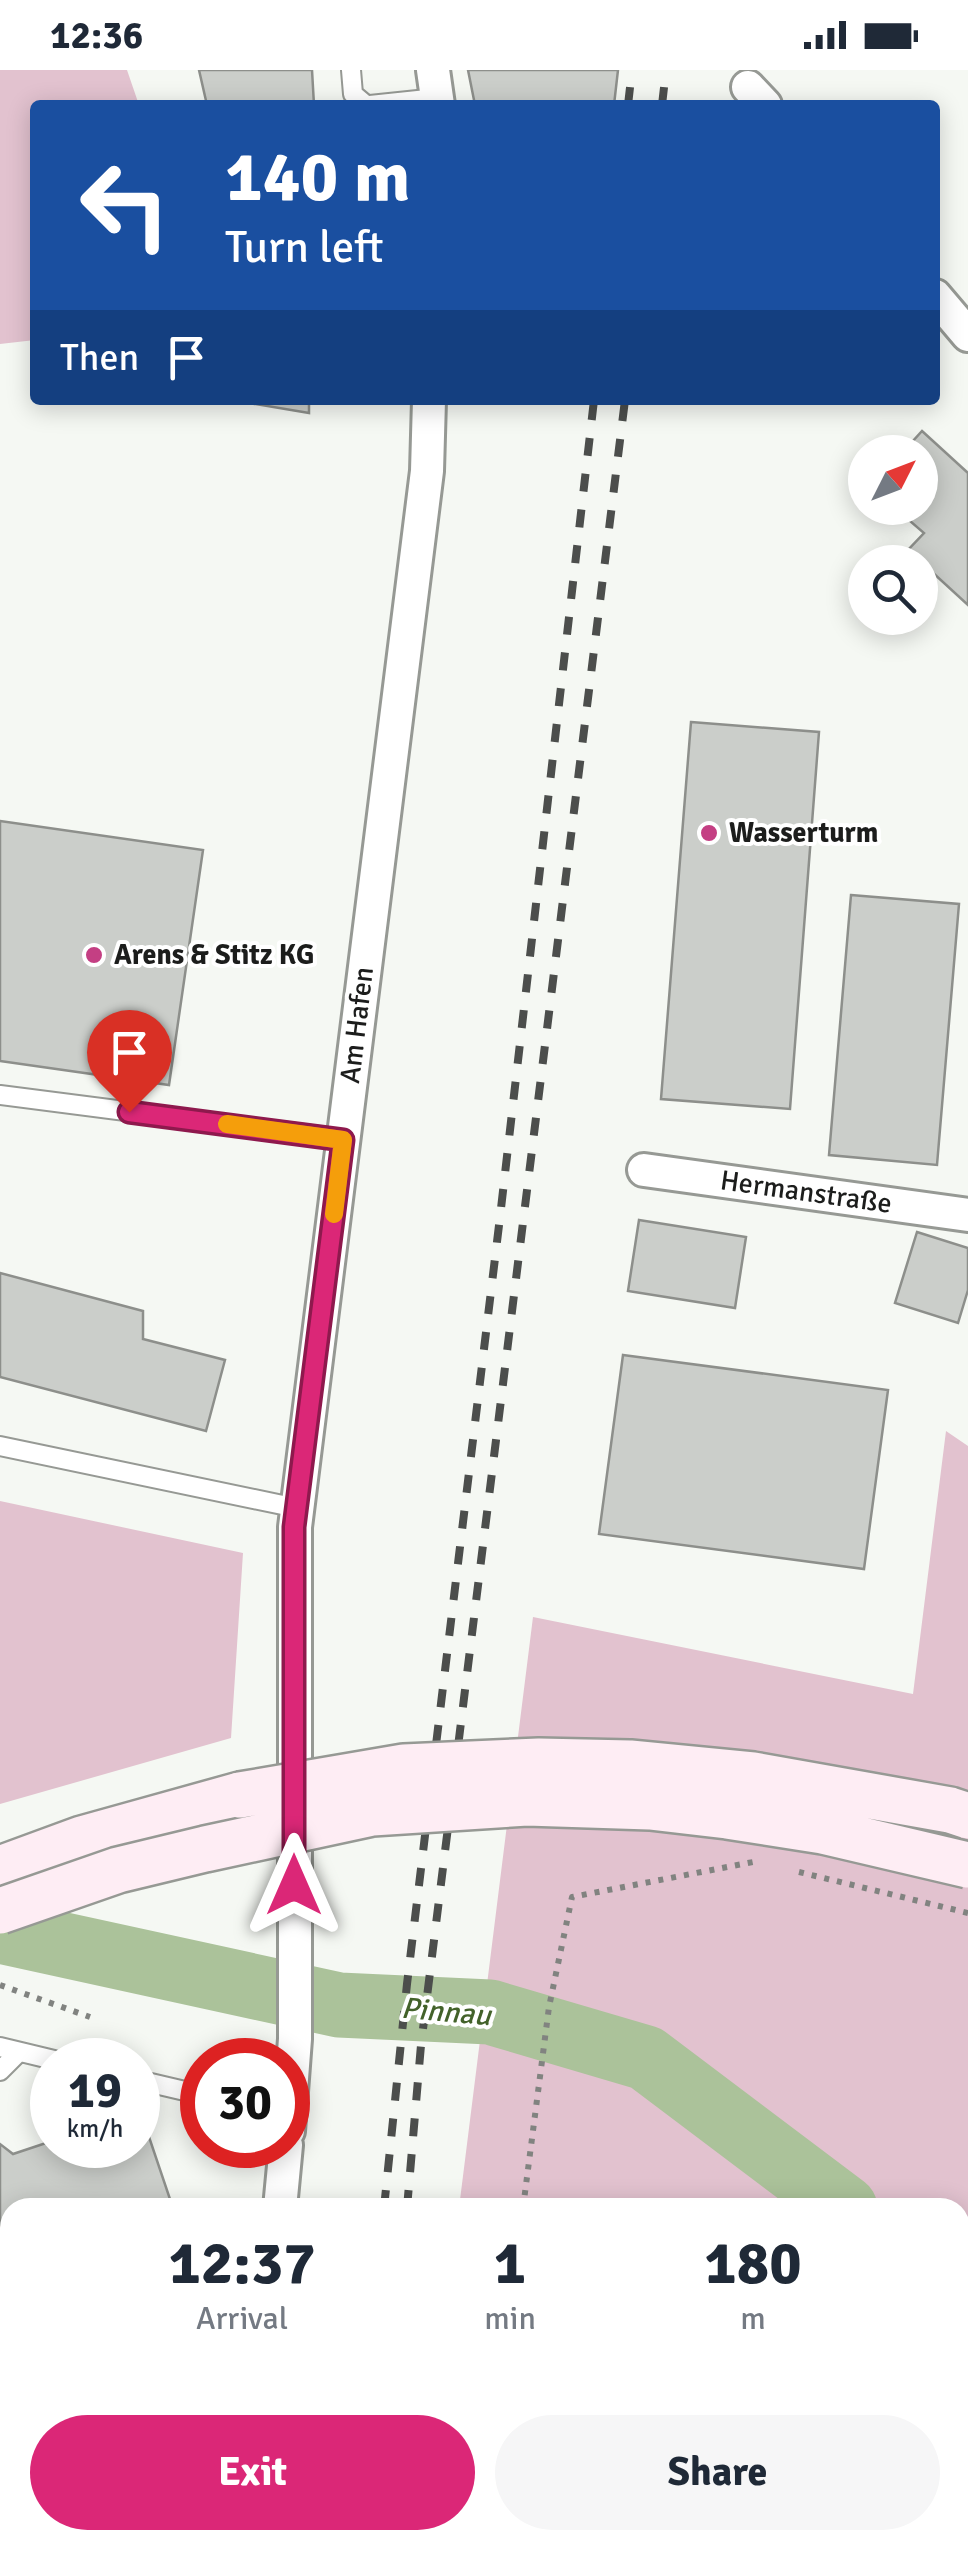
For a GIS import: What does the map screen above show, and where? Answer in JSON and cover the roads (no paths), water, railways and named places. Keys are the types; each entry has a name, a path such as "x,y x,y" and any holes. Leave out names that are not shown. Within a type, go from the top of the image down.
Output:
{"main road":[{"path":"0,1869 82,1839 240,1795 404,1767 539,1761 630,1762 753,1775 968,1816"},
{"path":"0,1911 118,1870 372,1813 528,1803 650,1807 727,1816 823,1831 968,1866"}],"street":[{"path":"940,302 968,336"},
{"name":"Am Hafen","path":"295,2038 294,1527 424,490 429,405"},
{"name":"Hermanstraße","path":"644,1170 968,1215"},
{"name":"Am Hafen","path":"281,2198 284,2168"}],"lane":[{"path":"351,70 353,94 361,100"},
{"path":"392,100 436,91"},
{"path":"0,1095 343,1140"},
{"path":"0,1446 297,1508"},
{"path":"0,2047 30,2054"},
{"path":"0,2071 20,2052"}],"waterway":[{"name":"Pinnau","path":"0,1931 339,2005 490,2012 646,2058 832,2198"}],"railway":[{"path":"629,100 632,70"},
{"path":"663,100 666,70"},
{"path":"385,2198 593,405"},
{"path":"408,2198 421,2045 624,405"}],"place":[{"name":"Wasserturm","path":"709,833"},
{"name":"Arens & Stitz KG","path":"94,955"}]}
